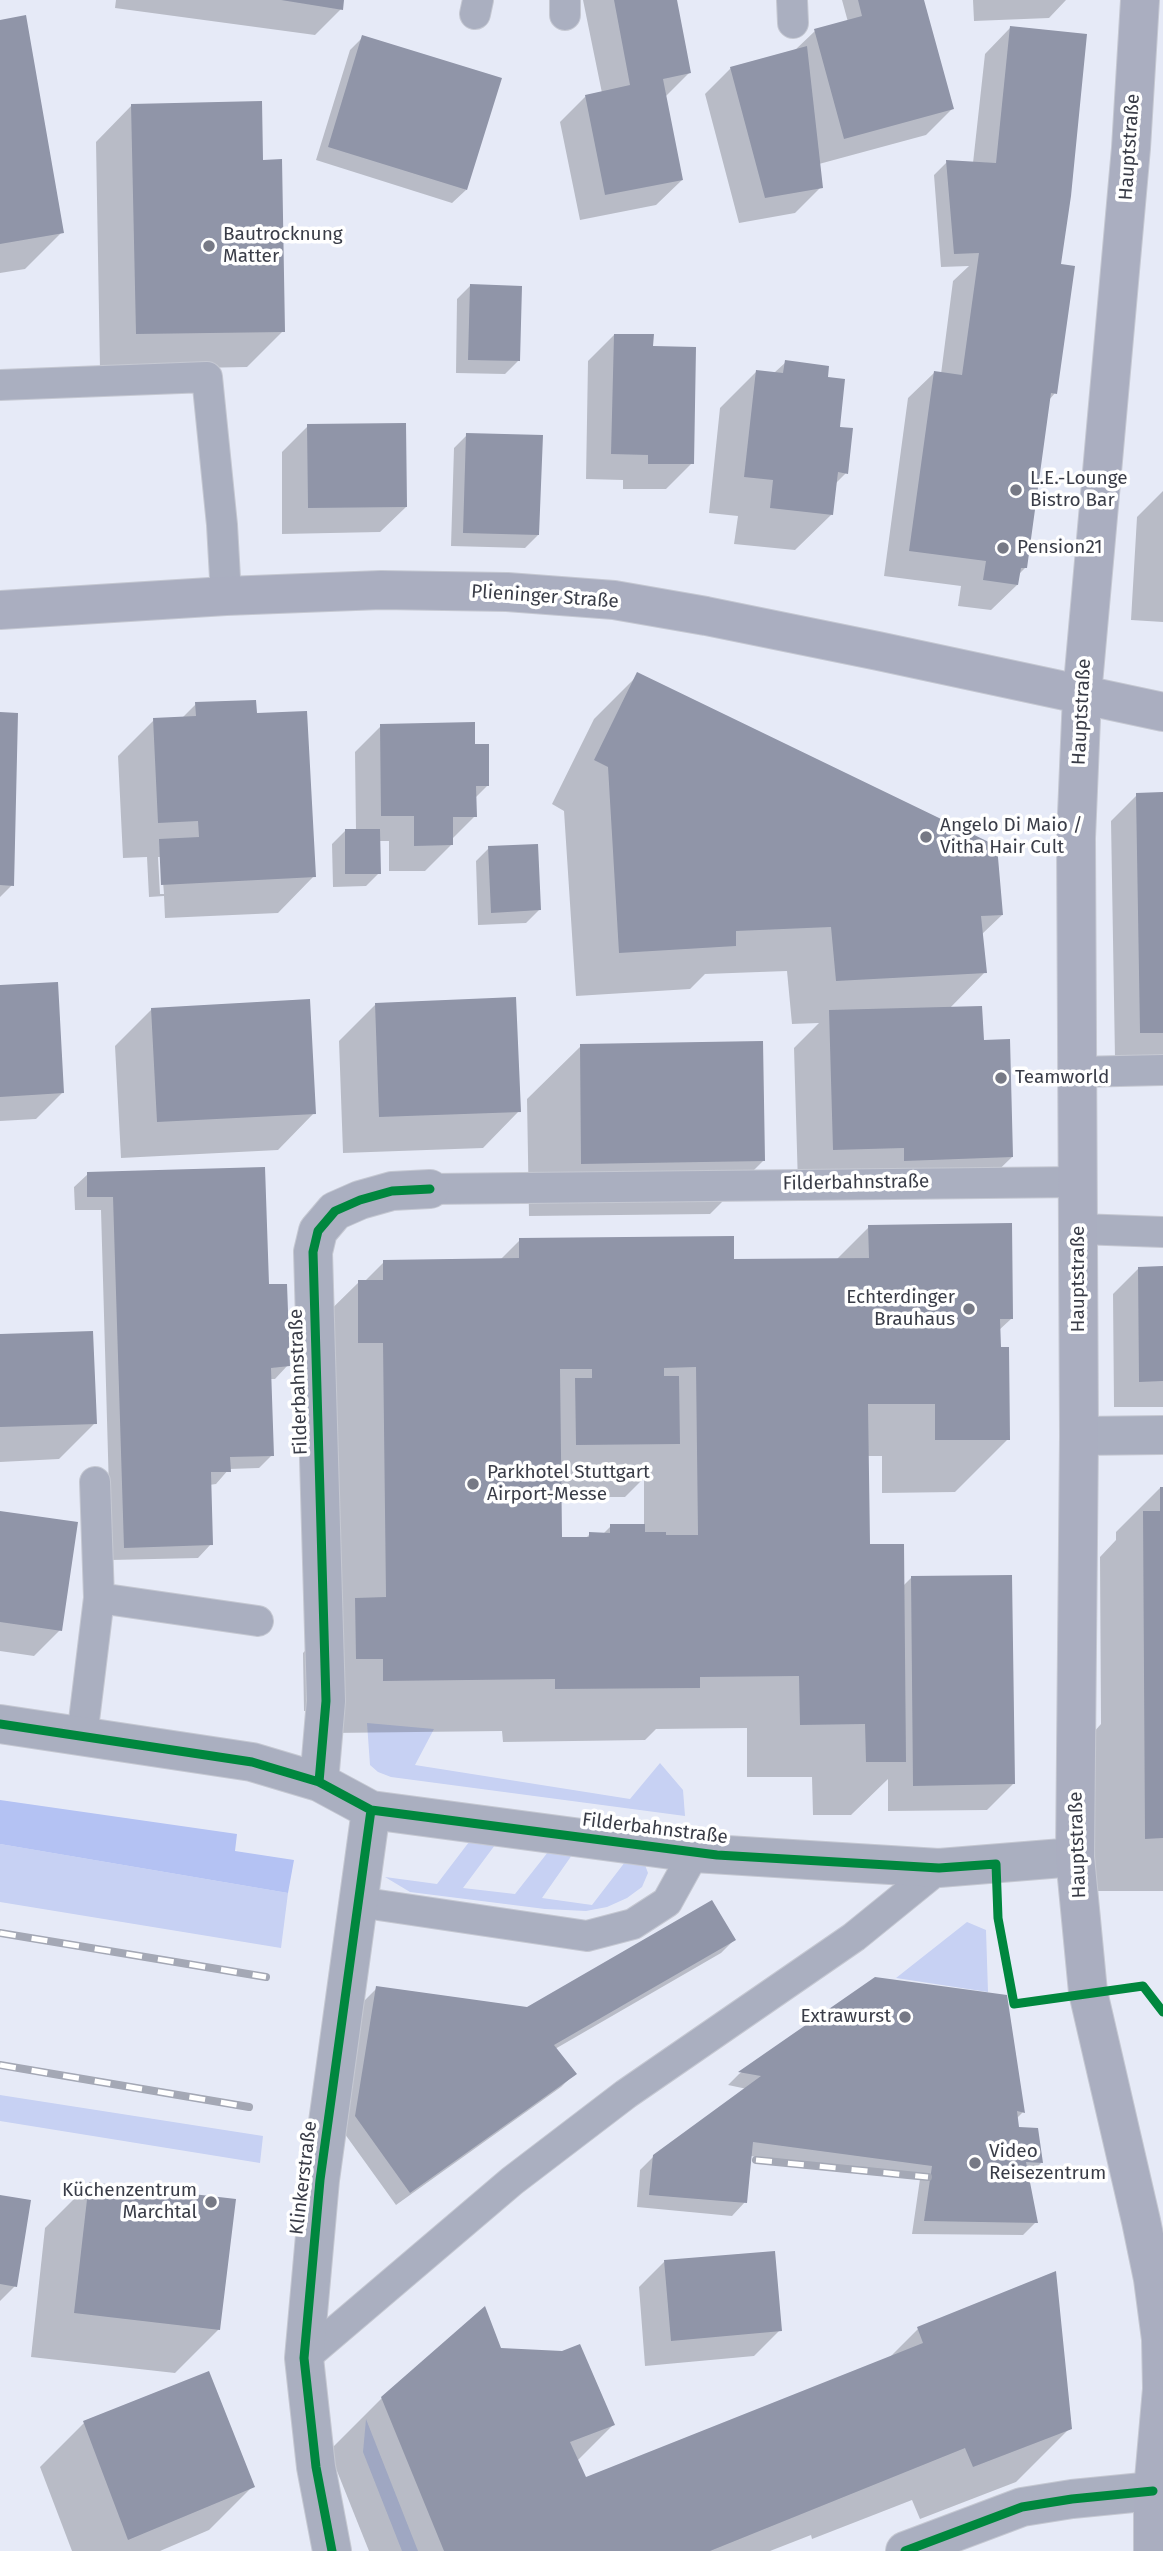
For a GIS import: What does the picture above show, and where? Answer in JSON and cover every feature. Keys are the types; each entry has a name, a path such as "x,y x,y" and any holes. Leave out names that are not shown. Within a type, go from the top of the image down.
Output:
{"main road":[{"name":"Hauptstraße","path":"1140,0 1131,148 1082,695 1076,851 1079,1436 1075,1857 1088,1992 1144,2232 1161,2339 1162,2389 1153,2491 1153,2551"},
{"name":"Plieninger Straße","path":"0,610 226,596 381,590 507,592 614,600 719,618 1163,712"}],"street":[{"name":"Filderbahnstraße","path":"319,1782 326,1701 313,1252 318,1231 335,1210 392,1191 429,1189"},
{"path":"1079,1436 1163,1435"},
{"name":"Filderbahnstraße","path":"0,1724 252,1762 319,1782 371,1810 694,1853 939,1868 1075,1857"},
{"name":"Klinkerstraße","path":"332,2551 316,2467 304,2358 320,2180 371,1810"},
{"path":"905,2551 1022,2507 1153,2491"}],"lane":[{"path":"0,385 207,377 222,525 226,596"},
{"path":"1077,1072 1163,1070"},
{"name":"Filderbahnstraße","path":"429,1189 1079,1182"},
{"path":"1079,1228 1163,1232"},
{"path":"82,1737 99,1598 95,1482"},
{"path":"99,1598 258,1621"},
{"path":"358,1902 587,1936 633,1924 667,1902 694,1853"},
{"path":"304,2358 512,2181 584,2125 736,2016 854,1937 939,1868"}],"shaded area":[{"path":"367,1723 434,1729 415,1765 630,1799 660,1763 683,1790 685,1816 391,1777 378,1772 370,1765"},
{"path":"0,1800 237,1834 235,1851 294,1860 288,1893 0,1844"},
{"path":"469,1842 495,1845 463,1888 515,1894 548,1852 572,1855 542,1898 592,1905 625,1862 645,1865 648,1873 642,1887 627,1898 607,1907 586,1911 545,1909 410,1892 385,1877 437,1884"},
{"path":"0,1844 288,1893 281,1948 0,1902"},
{"path":"967,1922 986,1930 988,1992 896,1978"},
{"path":"0,2095 263,2136 260,2163 0,2121"},
{"path":"366,2419 418,2551 402,2551 363,2452"}],"building":[{"path":"281,0 344,0 343,10"},
{"path":"614,0 677,0 691,73 663,79 683,180 605,195 585,95 630,85"},
{"path":"858,0 924,0 954,109 844,139 814,29 862,16"},
{"path":"26,15 64,233 0,244 0,20"},
{"path":"1010,26 1087,34 1071,196 1061,264 1075,266 1057,394 1051,393 1027,568 1021,568 1018,585 983,580 986,561 909,551 934,371 962,375 979,253 954,254 946,160 996,163"},
{"path":"362,35 502,78 467,190 328,147"},
{"path":"807,46 823,188 765,198 730,67"},
{"name":"Bautrocknung Matter","path":"262,101 263,160 282,159 285,332 136,334 131,104"},
{"path":"470,284 522,286 520,361 468,360"},
{"path":"614,334 654,334 653,346 696,347 694,464 648,464 648,455 611,454"},
{"path":"785,360 829,366 828,377 845,379 840,427 853,428 848,474 838,472 833,515 770,508 773,480 744,477 756,370 783,373"},
{"path":"406,423 407,507 308,508 307,424"},
{"path":"466,433 543,435 539,535 463,533"},
{"path":"637,672 997,846 1003,915 981,916 987,973 836,981 831,927 736,931 736,946 619,953 608,767 594,760"},
{"path":"256,700 257,713 307,711 316,877 161,885 159,839 199,837 198,821 158,823 153,718 196,716 195,702"},
{"path":"0,712 18,713 14,886 0,885"},
{"path":"475,722 475,744 489,744 489,786 476,786 477,817 453,817 453,845 414,846 414,816 381,816 380,724"},
{"path":"1163,792 1163,1033 1140,1033 1136,793"},
{"path":"345,829 380,829 381,874 345,874"},
{"path":"538,844 541,910 491,913 488,846"},
{"path":"58,982 64,1093 0,1097 0,985"},
{"path":"516,997 521,1112 379,1117 375,1003"},
{"path":"310,999 316,1114 157,1122 151,1008"},
{"path":"982,1006 984,1040 1010,1039 1013,1157 904,1161 904,1148 833,1150 829,1010"},
{"path":"763,1041 765,1161 581,1164 580,1044"},
{"path":"265,1167 269,1284 287,1284 290,1366 271,1368 274,1456 230,1457 231,1472 211,1472 213,1545 124,1548 113,1197 87,1197 87,1172"},
{"name":"Parkhotel Stuttgart Airport-Messe","path":"1012,1223 1013,1319 1000,1319 1001,1347 1009,1347 1010,1440 935,1440 935,1404 868,1404 870,1544 904,1544 906,1762 866,1762 865,1724 800,1725 799,1676 700,1677 700,1688 555,1689 555,1679 383,1681 383,1659 356,1659 355,1598 386,1597 383,1343 358,1343 358,1280 383,1280 383,1260 519,1258 519,1238 734,1236 734,1259 869,1258 868,1225","holes":["696,1367 698,1535 645,1532 645,1524 610,1524 610,1533 589,1532 589,1537 562,1537 560,1369 592,1369 592,1378 575,1378 576,1445 680,1444 679,1376 664,1376 664,1368"]},
{"path":"1163,1266 1163,1381 1139,1382 1138,1267"},
{"path":"93,1331 97,1424 0,1427 0,1334"},
{"path":"1160,1487 1163,1487 1163,1838 1145,1839 1143,1511 1160,1511"},
{"path":"0,1511 78,1522 62,1631 0,1622"},
{"path":"1012,1575 1015,1784 913,1786 911,1576"},
{"path":"712,1900 736,1940 554,2045 577,2074 410,2193 355,2116 376,1986 527,2007"},
{"path":"875,1977 1007,1995 1025,2113 1017,2111 1019,2127 1038,2128 1043,2163 1026,2162 1038,2223 924,2221 932,2166 753,2142 747,2203 649,2195 653,2155 761,2076 738,2072"},
{"path":"89,2182 236,2199 220,2330 74,2313"},
{"path":"0,2195 31,2200 17,2287 0,2284"},
{"path":"775,2251 782,2331 671,2341 664,2260"},
{"path":"1056,2271 1072,2429 973,2467 965,2448 710,2551 444,2551 381,2397 485,2306 501,2348 562,2351 580,2344 615,2425 570,2442 586,2477 923,2343 917,2327"},
{"path":"209,2371 255,2487 128,2540 83,2421"}],"railway":[{"path":"0,1933 266,1977"},
{"path":"0,2065 249,2107"},
{"path":"756,2160 928,2177"}],"cycle path":[{"path":"319,1782 326,1701 313,1252 318,1231 335,1211 360,1200 392,1191 430,1189"},
{"path":"0,1724 252,1762 319,1782 371,1810 717,1855 939,1868 996,1864 998,1918 1014,2004 1143,1986 1163,2012"},
{"path":"332,2551 316,2467 304,2358 320,2180 371,1810"},
{"path":"905,2551 1022,2507 1153,2491"}],"place":[{"name":"Bautrocknung Matter","path":"209,246"},
{"name":"L.E.-Lounge Bistro Bar","path":"1016,490"},
{"name":"Pension21","path":"1003,548"},
{"name":"Angelo Di Maio / Vitha Hair Cult","path":"926,837"},
{"name":"Teamworld","path":"1001,1078"},
{"name":"Echterdinger Brauhaus","path":"969,1309"},
{"name":"Parkhotel Stuttgart Airport-Messe","path":"473,1484"},
{"name":"Extrawurst","path":"905,2017"},
{"name":"Video Reisezentrum","path":"975,2163"},
{"name":"Küchenzentrum Marchtal","path":"211,2202"}]}
